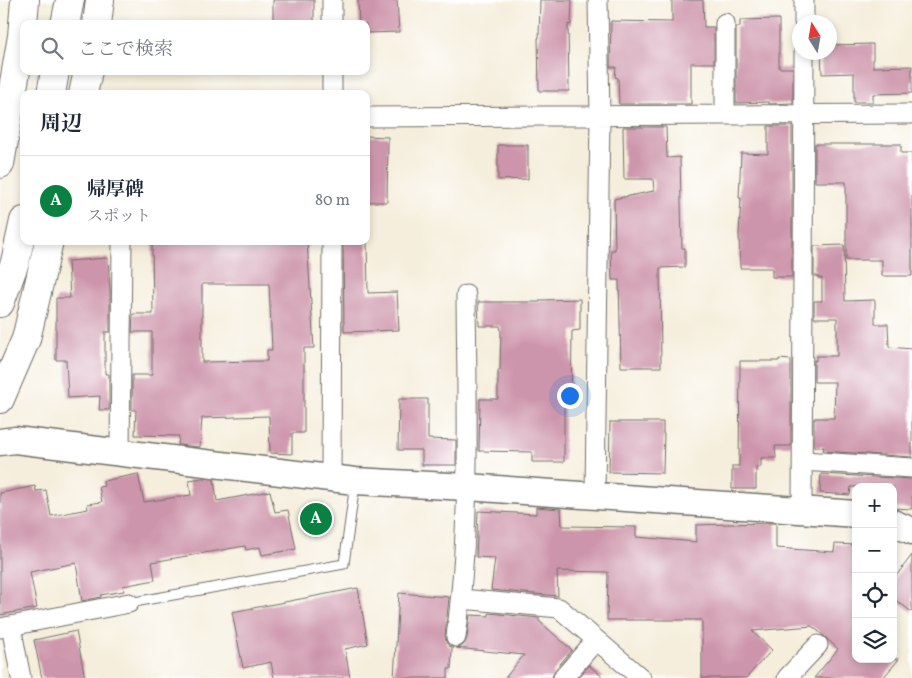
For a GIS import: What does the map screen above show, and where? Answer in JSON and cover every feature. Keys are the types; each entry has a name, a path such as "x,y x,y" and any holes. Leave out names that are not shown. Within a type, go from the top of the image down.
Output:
{"highway":[{"path":"23,20 25,0"},
{"path":"66,20 70,0"},
{"path":"98,20 100,0"},
{"path":"0,164 20,48"},
{"path":"52,90 54,75"},
{"path":"84,90 87,75"},
{"path":"0,303 15,262 20,239"},
{"path":"0,399 26,339 48,245"}],"street":[{"path":"332,0 332,20"},
{"path":"595,496 600,116 598,0"},
{"path":"804,0 804,15"},
{"path":"724,115 725,23"},
{"path":"802,510 804,60"},
{"path":"332,75 332,90"},
{"path":"370,117 912,114"},
{"path":"120,453 122,245"},
{"path":"332,245 343,480"},
{"path":"456,637 461,599 467,487 466,295"},
{"path":"0,442 15,440 343,480 852,514"},
{"path":"802,461 912,468"},
{"path":"897,525 912,531"},
{"path":"461,599 559,608 641,678"},
{"path":"20,678 5,627 129,603"},
{"path":"563,678 596,640"},
{"path":"787,678 818,645"}],"lane":[{"path":"129,603 344,564 343,480"}],"building":[{"path":"273,0 314,0 314,20 273,20"},
{"path":"358,0 397,0 399,32 370,33 370,20 359,20"},
{"path":"540,0 572,0 571,25 568,24 569,91 539,91 538,38"},
{"path":"672,0 703,0 704,27 714,27 714,63 691,63 691,104 619,104 618,78 615,77 616,67 610,67 611,21 672,22"},
{"path":"779,19 779,68 793,68 793,103 736,103 736,27 740,27 740,20"},
{"path":"873,44 873,67 912,66 912,93 873,94 873,102 854,102 854,73 822,74 821,60 837,60 837,45"},
{"path":"768,126 792,126 792,277 772,277 772,268 740,268 741,198 739,198 741,153 768,154"},
{"path":"623,127 666,127 667,158 680,157 682,248 685,248 685,267 660,268 661,367 621,367 619,280 612,280 611,250 615,250 614,199 654,191 653,179 624,179"},
{"path":"370,136 388,137 387,202 370,202"},
{"path":"815,144 901,144 901,153 912,153 912,276 882,276 882,260 846,260 846,182 815,182"},
{"path":"498,145 528,145 528,179 498,180"},
{"path":"152,245 307,245 314,348 304,348 304,433 292,433 292,454 270,453 269,416 202,418 200,447 178,445 179,436 135,435 136,410 132,410 132,375 152,375 152,332 132,332 133,314 153,314","holes":["202,284 269,284 272,350 267,350 267,361 202,362"]},
{"path":"343,245 367,245 368,293 397,292 399,330 344,332"},
{"path":"844,245 845,301 875,300 875,324 888,324 889,347 912,349 912,457 823,451 824,447 814,447 814,418 834,418 835,382 814,382 814,360 816,361 816,356 837,356 837,318 814,318 814,301 822,301 822,278 814,276 814,246"},
{"path":"108,258 110,332 105,332 105,374 109,374 109,410 99,410 100,396 68,398 66,360 56,360 56,298 70,298 68,261"},
{"path":"580,299 580,330 572,331 571,404 564,404 564,462 532,462 532,452 479,451 480,399 498,399 501,332 500,326 479,326 478,302 540,302 540,300"},
{"path":"779,359 791,360 791,446 775,446 776,458 761,458 761,467 756,467 756,489 732,489 732,466 739,466 740,361 779,361"},
{"path":"399,399 428,399 428,439 456,440 456,465 422,465 422,450 398,450"},
{"path":"610,422 663,422 663,473 609,472"},
{"path":"138,474 144,502 191,495 189,480 203,478 214,479 217,501 270,491 275,512 288,510 296,549 262,555 260,547 246,550 245,546 152,562 155,580 123,586 124,591 82,601 76,563 30,572 37,608 0,615 0,493 35,486 36,491 46,490 51,516 88,509 87,504 102,502 99,487 104,486 103,481"},
{"path":"821,474 912,479 912,509 897,508 897,483 852,483 850,495 820,493"},
{"path":"536,507 561,509 562,526 636,527 636,537 696,542 696,525 776,523 776,548 834,552 835,544 852,545 852,663 896,663 883,678 814,678 838,649 812,626 752,631 772,650 746,678 702,678 702,620 607,620 608,572 557,571 558,596 491,590 495,558 476,557 478,511 536,514"},
{"path":"912,555 912,612 897,601 897,575"},
{"path":"358,588 368,644 345,649 350,678 274,678 271,662 243,668 232,612"},
{"path":"399,593 449,597 445,636 449,646 454,648 452,648 451,669 448,669 448,678 394,678"},
{"path":"489,613 539,618 539,621 572,650 554,671 552,678 505,678 524,655 456,648 461,647 465,643 470,615 489,616"},
{"path":"76,631 85,678 42,678 34,640"},
{"path":"589,665 604,678 578,678"}],"place":[{"name":"帰厚碑","path":"316,519"}]}
